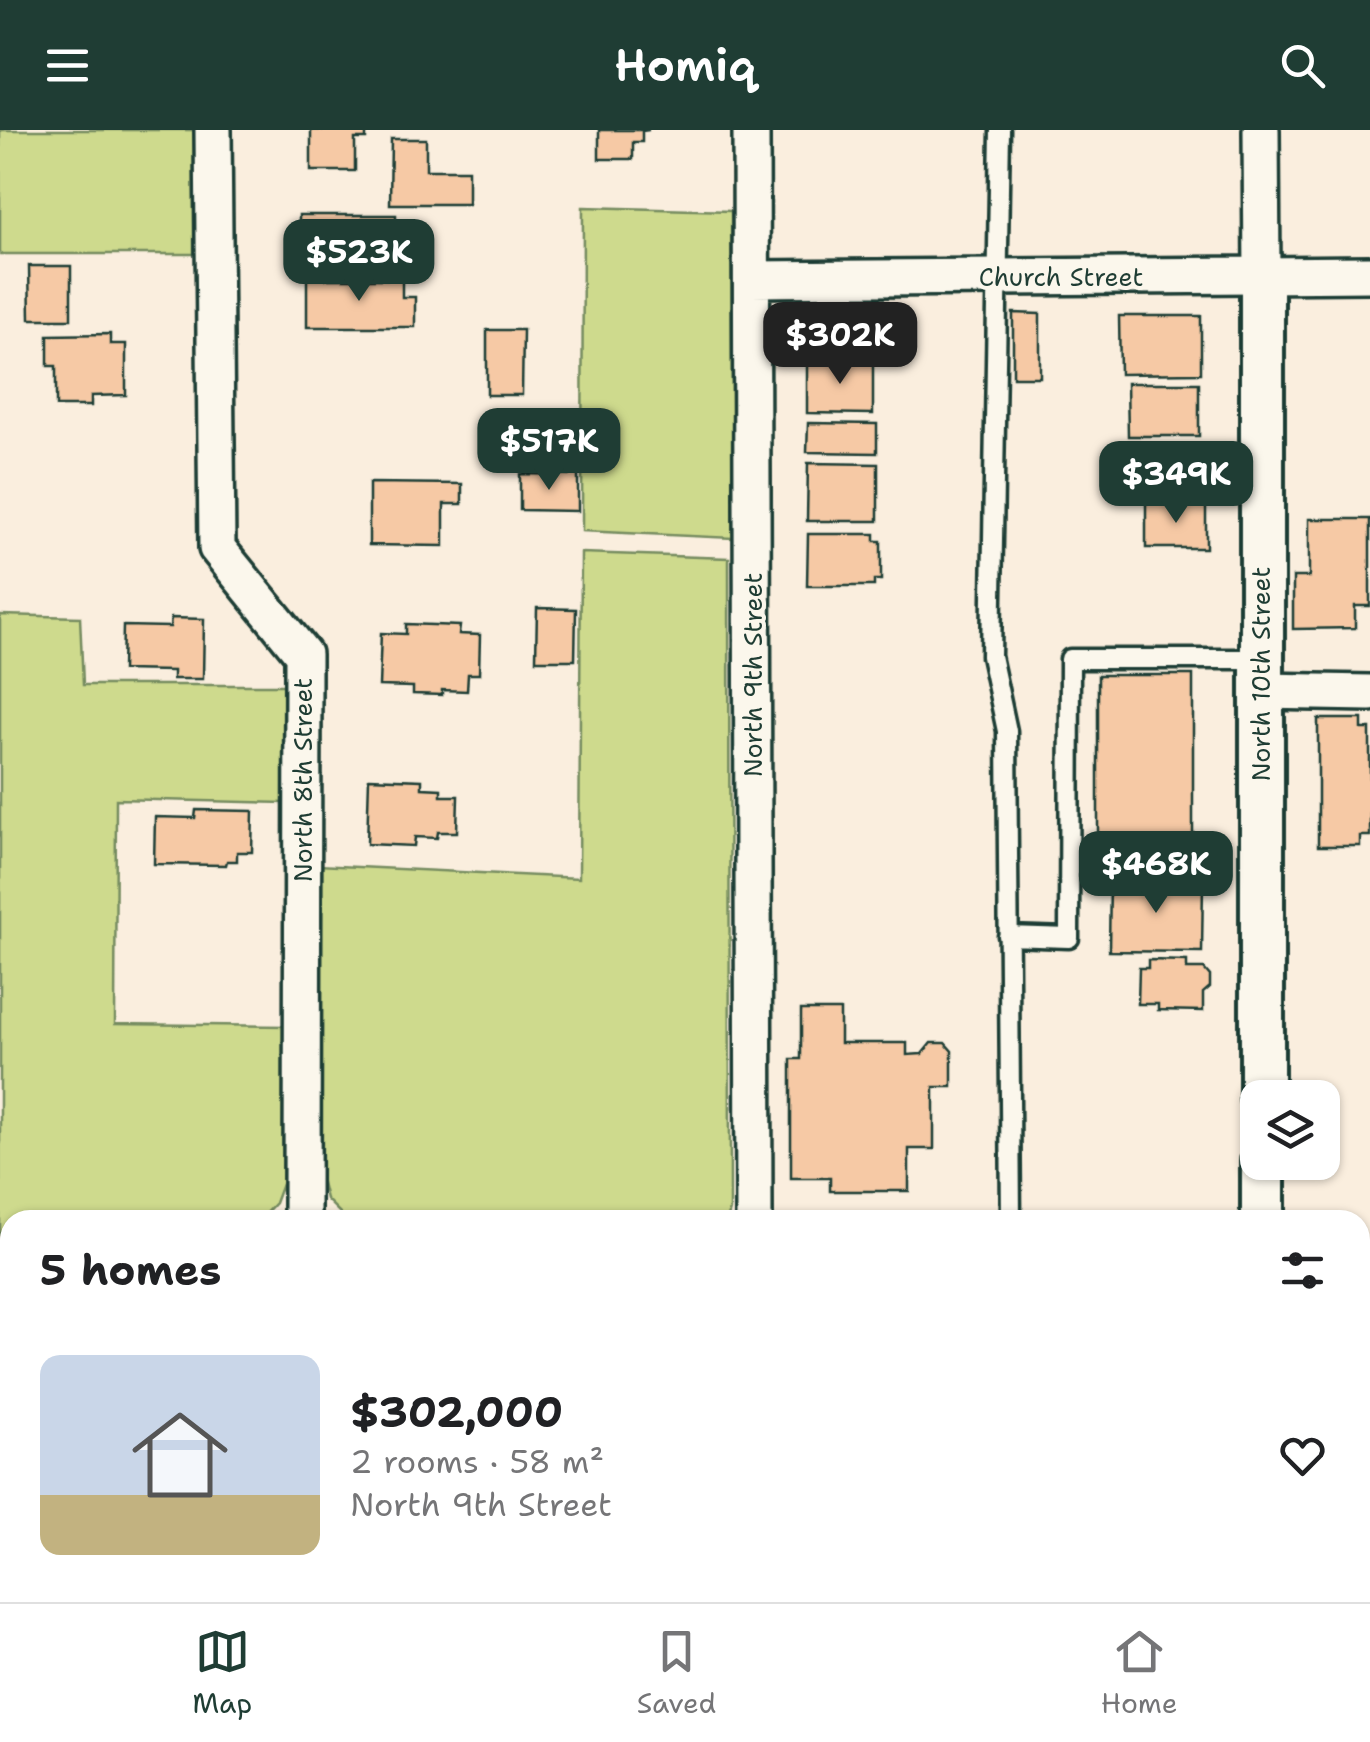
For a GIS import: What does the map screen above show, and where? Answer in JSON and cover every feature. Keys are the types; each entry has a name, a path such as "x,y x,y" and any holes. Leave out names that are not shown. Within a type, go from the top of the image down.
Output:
{"street":[{"name":"North 8th Street","path":"213,130 217,548 303,654 302,1210"},
{"name":"North 9th Street","path":"751,130 754,1210"},
{"name":"North 10th Street","path":"1261,130 1262,1080"},
{"name":"Church Street","path":"752,278 1370,274"},
{"path":"1261,675 1370,692"},
{"path":"1263,1180 1264,1210"}],"lane":[{"path":"1000,130 992,656 1007,731 1011,1210"},
{"path":"1008,936 1069,938 1070,660 1261,675"}],"green space":[{"path":"0,130 194,130 194,254 0,254"},
{"path":"583,207 731,211 733,538 582,531"},
{"path":"581,553 729,558 730,1210 337,1210 326,1199 320,1174 318,865 579,878"},
{"path":"0,615 80,617 83,685 285,685 285,803 116,799 115,1024 286,1026 285,1176 268,1210 0,1210"}],"building":[{"path":"311,130 366,130 366,139 355,139 355,171 311,171"},
{"path":"599,130 649,130 642,131 642,142 633,142 633,159 599,159"},
{"path":"391,139 426,139 426,170 468,170 468,204 390,204"},
{"path":"299,215 396,215 396,263 299,263"},
{"path":"29,266 71,266 71,319 30,319"},
{"path":"307,279 402,279 402,297 415,297 415,327 307,327"},
{"path":"1013,313 1040,314 1040,377 1013,377"},
{"path":"816,314 862,315 861,351 815,350"},
{"path":"1119,316 1201,316 1201,373 1120,374"},
{"path":"487,330 523,330 522,395 487,395"},
{"path":"110,334 110,344 126,344 126,395 91,396 91,406 56,406 56,366 48,366 48,335"},
{"path":"807,361 873,361 873,414 807,413"},
{"path":"1127,383 1199,383 1199,436 1128,436"},
{"path":"808,423 877,424 877,453 807,452"},
{"path":"808,463 878,464 878,521 807,521"},
{"path":"520,474 578,475 578,511 520,510"},
{"path":"369,483 462,484 462,504 444,504 444,546 369,545"},
{"path":"1146,503 1206,503 1206,548 1146,548"},
{"path":"1309,519 1370,519 1370,606 1355,606 1355,628 1293,629 1293,577 1309,577"},
{"path":"808,534 875,534 875,541 881,541 881,580 874,580 874,586 807,586"},
{"path":"537,608 576,609 575,660 536,660"},
{"path":"171,618 204,619 203,679 173,679 173,671 122,670 123,626 170,627"},
{"path":"406,624 460,626 459,634 480,635 479,674 468,674 467,691 413,694 413,687 379,686 381,633 406,634"},
{"path":"1098,675 1193,675 1193,872 1098,872"},
{"path":"1318,719 1362,719 1362,729 1370,729 1370,836 1360,836 1360,846 1318,846"},
{"path":"369,778 422,780 422,788 441,789 441,796 458,796 457,832 438,832 437,838 415,837 414,846 367,844"},
{"path":"196,810 253,811 252,852 237,852 237,861 227,861 226,865 154,864 155,817 195,818"},
{"path":"1110,880 1203,881 1202,952 1109,951"},
{"path":"1148,960 1187,961 1187,969 1204,969 1210,976 1210,987 1203,993 1203,1011 1158,1010 1158,1004 1138,1004 1139,968 1148,968"},
{"path":"801,1010 840,1010 840,1043 907,1043 907,1055 922,1054 931,1043 945,1043 952,1051 952,1087 934,1087 934,1149 909,1149 909,1191 830,1191 830,1178 791,1178 791,1059 801,1059"}]}
